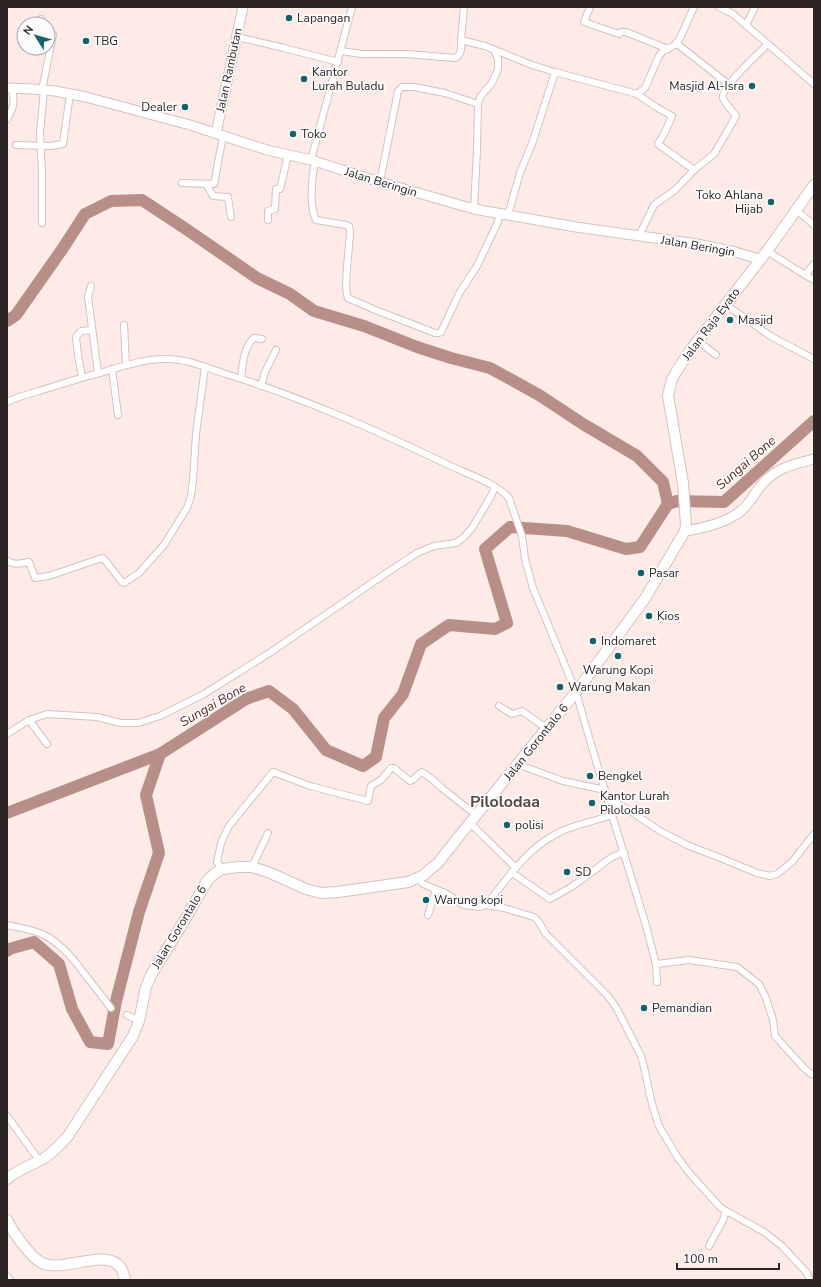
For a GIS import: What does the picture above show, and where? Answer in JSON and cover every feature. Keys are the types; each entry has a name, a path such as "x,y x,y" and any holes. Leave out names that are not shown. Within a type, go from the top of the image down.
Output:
{"main road":[{"name":"Jalan Raja Eyato","path":"686,527 684,483 668,396 670,387 678,369 814,185"},
{"name":"Jalan Gorontalo 6","path":"7,1177 57,1149 68,1136 133,1036 139,1021 146,987 151,974 207,881 222,869 252,867 275,875 306,889 321,892 338,892 404,882 418,877 430,870 437,864 576,692 644,600 686,527"},
{"path":"7,1220 15,1235 42,1262 56,1265 66,1265 95,1260 112,1261 122,1269 125,1280"}],"street":[{"name":"Jalan Rambutan","path":"219,135 243,7"},
{"path":"352,7 313,161 312,194 315,218 316,220 349,226 347,276 348,298 435,333 439,333 441,331 460,292 477,266 497,224 504,214 533,141 555,72"},
{"path":"341,51 362,54 406,54 455,58 459,56 462,48 460,40 464,7"},
{"path":"590,7 584,22 620,34 621,32 626,32 668,49"},
{"path":"637,94 645,88 659,56 680,38 687,26 694,7"},
{"path":"719,7 733,14 814,84"},
{"path":"746,25 756,7"},
{"path":"237,37 338,62"},
{"path":"460,40 485,46 532,65 637,94 656,108 672,116 658,144 694,170"},
{"path":"676,43 728,84"},
{"path":"639,236 654,205 675,190 694,170 714,154 735,118 735,114 723,98 722,93 728,84 768,44"},
{"path":"474,209 478,104 480,97 492,83 498,70 498,59 494,50"},
{"path":"42,223 42,171 40,145 43,90 49,56"},
{"path":"380,182 399,88 414,87 445,92 478,104"},
{"path":"7,119 14,105 14,99 10,88"},
{"name":"Jalan Beringin","path":"10,88 43,90 86,97 190,125 259,148 313,161 474,209 697,244 760,259"},
{"path":"16,145 51,146 63,144 70,94"},
{"path":"182,184 214,184 219,135"},
{"path":"268,220 268,212 275,209 276,189 280,189 288,155"},
{"path":"206,184 213,196 228,197 231,217"},
{"path":"796,210 814,225"},
{"path":"767,250 805,276 814,280"},
{"path":"805,276 814,264"},
{"path":"90,286 88,297 98,373"},
{"path":"726,305 772,337 814,359"},
{"path":"124,325 126,365"},
{"path":"82,377 76,337 81,331 92,330"},
{"path":"241,378 245,351 247,347 254,338 262,340"},
{"path":"698,341 716,355"},
{"path":"261,386 265,372 276,350"},
{"path":"7,402 82,377 126,365 148,360 166,359 182,361 241,378 333,413 428,455 495,487 506,494 522,536 525,559 533,588 576,692 645,922 656,964 657,982"},
{"path":"7,560 10,563 29,562 35,578 50,576 102,558 124,583 139,573 164,545 187,508 191,496 196,434 205,367"},
{"path":"112,369 118,415"},
{"path":"686,527 713,524 727,520 746,506 768,478 778,470 814,458"},
{"path":"7,734 29,720 47,714 97,717 132,724 160,716 173,710 204,694 271,652 417,553 434,546 456,543 472,528 495,487"},
{"path":"499,706 512,714 522,711 546,728"},
{"path":"29,720 47,744"},
{"path":"518,764 563,781 605,790"},
{"path":"222,869 217,862 222,839 232,822 273,772 310,786 368,801 371,786 381,780 391,768 394,768 410,781 422,772 432,779 473,819 513,869 550,899 573,886 612,857 624,852"},
{"path":"607,799 630,811 660,831 687,845 757,873 770,876 777,874 792,862 814,834"},
{"path":"486,905 513,869 530,852 548,839 562,831 612,815"},
{"path":"252,867 268,833"},
{"path":"418,877 423,884 464,905 481,907 486,905 504,908 534,917 538,921 546,934 598,985 616,1007 641,1056 652,1104 659,1126 678,1158 711,1198 726,1211 764,1232 782,1246 807,1273 810,1280"},
{"path":"428,915 436,890"},
{"path":"7,925 49,937 73,959 111,1008"},
{"path":"656,964 689,960 737,967 759,984 766,998 773,1020 775,1036 803,1067 811,1074 814,1074"},
{"path":"127,1015 139,1021"},
{"path":"7,1116 39,1160"},
{"path":"709,1246 723,1220 726,1211"},
{"path":"7,1276 10,1280"}],"waterway":[{"path":"7,321 16,315 85,214 111,201 142,200 257,278 290,294 314,311 364,326 417,347 490,368 539,395 583,424 637,456 663,482 668,504"},
{"name":"Sungai Bone","path":"7,813 160,754 246,699 269,691 293,709 326,750 363,766 376,757 384,718 403,694 421,644 449,625 495,629 507,623 485,549 510,527 567,531 626,549 640,547 668,504 677,501 724,502 814,421"},
{"path":"7,951 9,949 34,942 59,964 72,1009 90,1042 108,1044 116,1001 139,912 159,853 146,795 160,754"}],"place":[{"name":"Lapangan","path":"289,18"},
{"name":"TBG","path":"86,41"},
{"name":"Kantor Lurah Buladu","path":"304,79"},
{"name":"Masjid Al-Isra","path":"752,86"},
{"name":"Dealer","path":"185,107"},
{"name":"Toko","path":"293,134"},
{"name":"Toko Ahlana Hijab","path":"771,202"},
{"name":"Masjid","path":"730,320"},
{"name":"Pasar","path":"641,573"},
{"name":"Kios","path":"649,616"},
{"name":"Indomaret","path":"593,641"},
{"name":"Warung Kopi","path":"618,656"},
{"name":"Warung Makan","path":"560,687"},
{"name":"Bengkel","path":"590,776"},
{"name":"Kantor Lurah Pilolodaa","path":"592,803"},
{"name":"polisi","path":"507,825"},
{"name":"SD","path":"567,872"},
{"name":"Warung kopi","path":"426,900"},
{"name":"Pemandian","path":"644,1008"}],"district":[{"name":"Pilolodaa","path":"505,802"}]}
